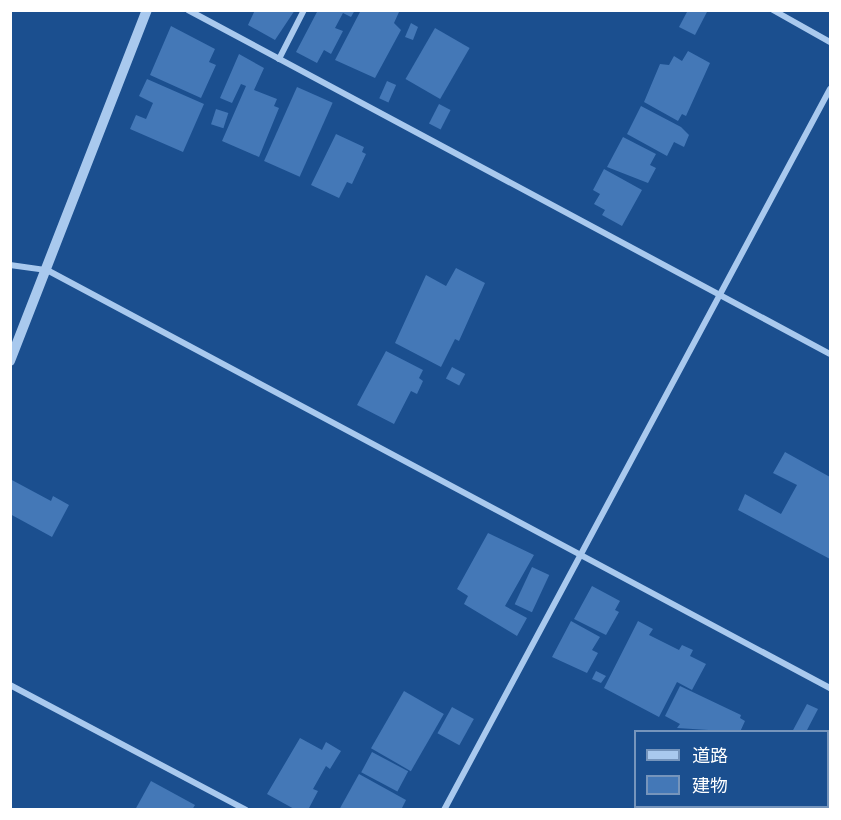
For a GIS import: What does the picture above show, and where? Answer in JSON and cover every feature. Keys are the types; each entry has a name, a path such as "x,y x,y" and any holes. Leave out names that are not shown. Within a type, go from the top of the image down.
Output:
{"street":[{"path":"10,362 147,10"},
{"path":"188,10 831,354"},
{"path":"279,59 304,10"},
{"path":"773,10 831,42"},
{"path":"444,810 582,557 831,89"},
{"path":"10,265 47,270 831,688"},
{"path":"10,685 246,810"}],"building":[{"path":"255,10 295,10 275,40 248,25"},
{"path":"318,10 355,10 351,17 343,13 335,28 343,31 331,54 324,50 317,63 296,52"},
{"path":"361,10 399,12 394,23 401,30 375,78 335,60"},
{"path":"688,10 708,10 695,35 679,27"},
{"path":"411,23 418,27 413,40 405,37"},
{"path":"171,26 215,49 209,62 216,65 201,98 150,75"},
{"path":"435,28 470,48 440,99 406,79"},
{"path":"688,51 710,63 686,116 682,114 678,121 644,102 660,64 669,65 674,56 682,61"},
{"path":"239,54 264,68 254,90 277,99 274,106 279,108 259,157 222,141 246,86 241,84 232,103 220,98"},
{"path":"147,79 204,104 183,152 130,129 136,115 146,119 153,103 139,96"},
{"path":"387,81 396,85 388,102 379,98"},
{"path":"297,87 333,103 300,177 264,161"},
{"path":"439,104 451,110 441,130 429,124"},
{"path":"641,106 681,127 689,135 684,147 674,142 667,156 627,134"},
{"path":"216,109 228,113 223,128 211,124"},
{"path":"336,134 364,147 362,152 366,154 352,184 347,182 339,198 311,185"},
{"path":"623,137 656,154 650,165 656,168 648,183 607,167"},
{"path":"604,169 642,190 622,226 602,215 605,210 594,204 600,194 593,190"},
{"path":"456,268 485,283 459,341 455,339 441,367 395,343 426,275 446,286"},
{"path":"386,351 423,370 419,378 423,381 417,394 411,391 394,424 357,405"},
{"path":"452,367 465,374 459,386 446,378"},
{"path":"785,452 830,477 830,559 738,510 745,494 781,514 797,485 773,473"},
{"path":"10,479 51,501 53,496 69,505 52,537 10,514"},
{"path":"488,533 534,555 505,606 527,618 517,636 464,604 468,596 457,589"},
{"path":"532,567 549,575 532,612 515,604"},
{"path":"592,586 620,601 615,610 619,612 606,635 574,619"},
{"path":"571,621 600,637 592,650 598,653 587,673 552,657"},
{"path":"638,621 653,629 649,635 679,650 682,645 693,650 690,656 706,664 692,690 677,682 659,717 604,688"},
{"path":"596,671 606,676 601,683 592,679"},
{"path":"680,686 741,715 740,718 745,721 741,730 708,730 677,728 680,724 665,716"},
{"path":"404,691 444,714 411,771 371,748"},
{"path":"807,704 818,709 807,730 793,730"},
{"path":"452,707 474,719 459,745 437,733"},
{"path":"300,738 322,750 326,742 341,751 330,769 326,766 313,789 318,791 308,810 296,810 267,794"},
{"path":"372,752 408,771 397,792 361,772"},
{"path":"829,772 830,810 821,808 829,808"},
{"path":"359,774 406,800 401,810 339,810"},
{"path":"151,781 195,805 192,810 135,810"},
{"path":"776,808 810,808 813,810 775,810"}]}
